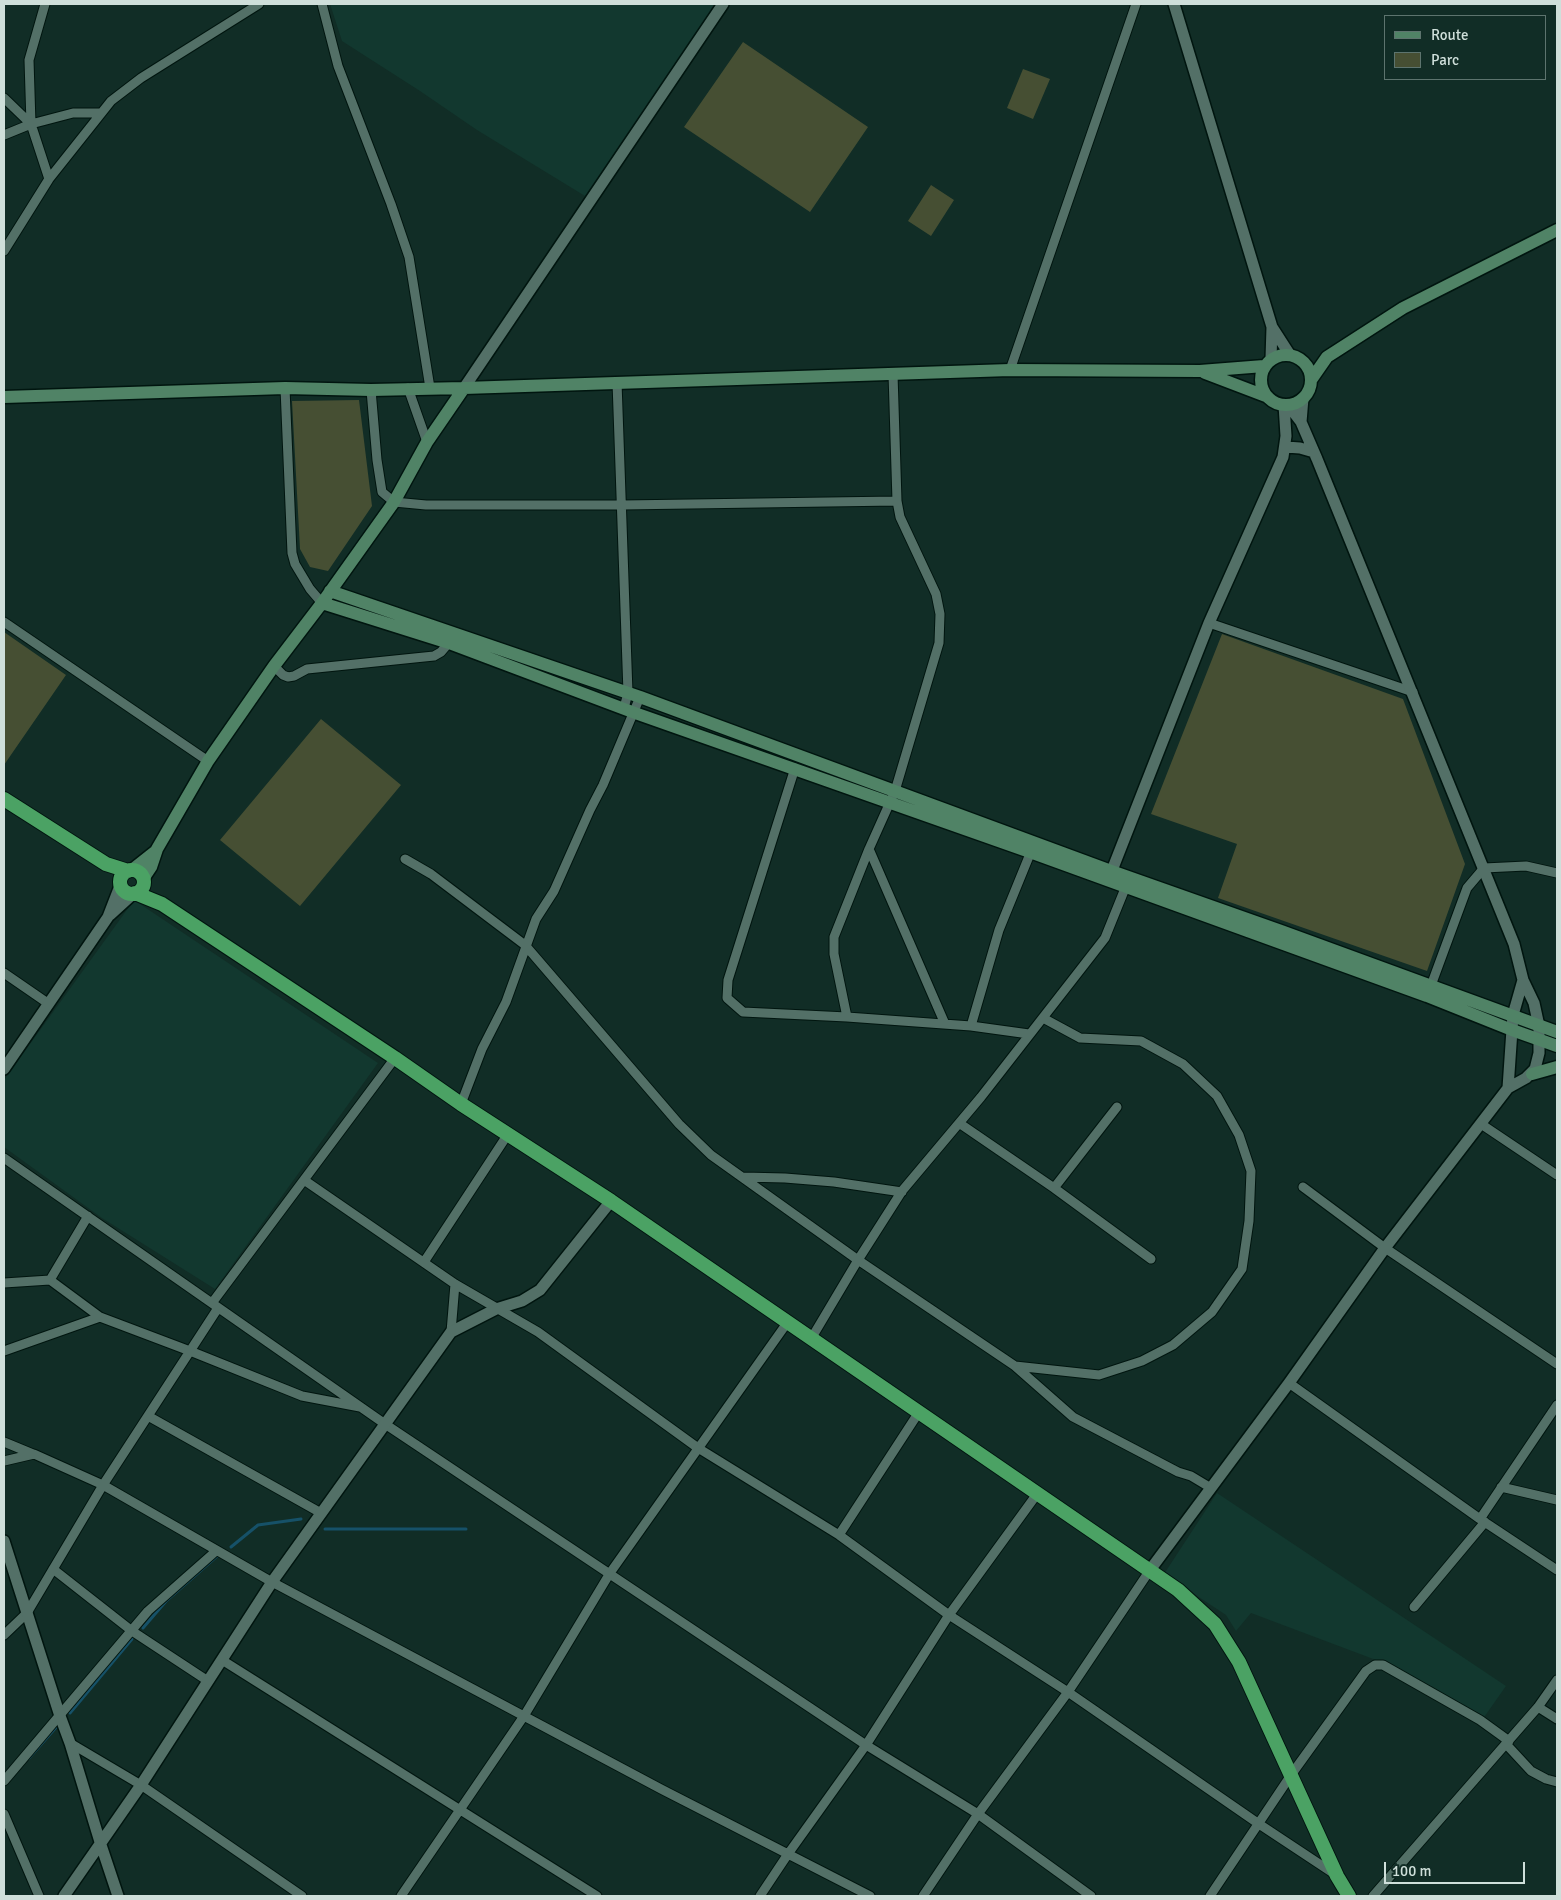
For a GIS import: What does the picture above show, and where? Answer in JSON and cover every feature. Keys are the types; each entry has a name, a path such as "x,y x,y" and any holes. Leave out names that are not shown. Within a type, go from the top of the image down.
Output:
{"highway":[{"path":"4,799 136,882 162,904 395,1058 461,1104 611,1201 1178,1590 1215,1624 1240,1662 1337,1876 1350,1896"},
{"path":"106,864 120,885"},
{"path":"120,885 121,876 136,882"}],"main road":[{"path":"1268,362 1261,374 1260,382 1268,397 1272,401 1286,405 1303,398 1307,393 1311,380 1327,357 1403,308 1557,230"},
{"path":"4,397 286,388 371,390 464,388 1010,370 1200,371 1268,362 1280,355 1327,357"},
{"path":"1294,356 1310,371 1311,380"},
{"path":"1200,371 1268,397"},
{"path":"136,882 151,867 158,850 208,761 274,666 322,603 394,502 427,442 464,388"},
{"path":"330,591 453,638 630,710 795,768 893,796"},
{"path":"322,603 453,638 640,697 893,796 1430,991 1512,1030 1557,1046"},
{"path":"1110,875 1126,886 1430,991 1513,1015 1557,1032"},
{"path":"1532,1074 1557,1067"}],"street":[{"path":"45,4 29,60 31,124 49,179"},
{"path":"4,251 49,179 111,101 141,78 259,4"},
{"path":"322,4 338,66 391,204 409,257 430,388"},
{"path":"464,388 723,4"},
{"path":"1010,370 1136,4"},
{"path":"1174,4 1272,327 1294,356"},
{"path":"4,98 31,124"},
{"path":"4,135 31,124 73,113 101,113"},
{"path":"1268,362 1272,327"},
{"path":"847,1017 834,954 834,937 869,848 893,796 939,643 940,614 936,594 900,517 897,501 893,374"},
{"path":"617,382 630,710"},
{"path":"286,388 292,553 295,564 310,589 322,603"},
{"path":"408,388 427,442"},
{"path":"371,390 377,460 382,492 394,502 426,505 622,505 897,501"},
{"path":"1301,422 1303,398"},
{"path":"923,1896 978,1814 1068,1692 1150,1570 1289,1383 1385,1248 1508,1088 1532,1074 1538,1063 1539,1026 1534,1003 1523,980 1514,944 1314,452 1301,422 1286,405"},
{"path":"1110,875 1209,623 1286,448 1286,405"},
{"path":"1286,448 1300,448 1314,452"},
{"path":"310,589 330,591"},
{"path":"4,622 208,761"},
{"path":"1209,623 1413,692"},
{"path":"274,666 283,675 288,677 307,669 434,656 441,652 453,638"},
{"path":"461,1104 482,1049 506,1002 525,945 536,919 554,891 630,710 640,697"},
{"path":"795,768 728,980 726,998 743,1012 946,1024 1029,1034"},
{"path":"971,1026 999,930 1033,846"},
{"path":"869,848 946,1024"},
{"path":"405,859 431,874 525,945 678,1124 711,1155 858,1260 1015,1366 1072,1417 1178,1472 1191,1476 1211,1488"},
{"path":"1430,991 1467,888 1484,868 1526,866 1557,873"},
{"path":"4,1069 108,916 136,882"},
{"path":"108,916 120,885"},
{"path":"811,1339 858,1260 902,1192 1043,1018 1105,938 1126,886"},
{"path":"4,974 49,1004"},
{"path":"1508,1088 1513,1015 1523,980"},
{"path":"1015,1366 1099,1375 1142,1361 1173,1345 1212,1312 1242,1269 1249,1221 1251,1171 1239,1134 1217,1096 1183,1064 1141,1041 1080,1038 1043,1018"},
{"path":"4,1634 27,1613 103,1485 190,1351 215,1305 304,1180 395,1058"},
{"path":"1054,1188 1117,1107"},
{"path":"959,1123 1054,1188 1152,1259"},
{"path":"1482,1124 1557,1175"},
{"path":"424,1262 508,1134"},
{"path":"4,1158 386,1424 866,1745 978,1814 1091,1896"},
{"path":"742,1177 834,1182 902,1192"},
{"path":"304,1180 455,1284 538,1332 698,1448 839,1536 950,1615 1068,1692 1337,1876"},
{"path":"1303,1186 1385,1248 1557,1364"},
{"path":"64,1896 141,1785 272,1582 451,1332 496,1309 522,1300 540,1290 611,1201"},
{"path":"50,1280 88,1216"},
{"path":"4,1283 50,1280 100,1317 302,1396 363,1408"},
{"path":"451,1332 455,1284"},
{"path":"4,1350 100,1317"},
{"path":"401,1896 524,1716 610,1573 787,1323"},
{"path":"1289,1383 1482,1520 1557,1570"},
{"path":"1414,1607 1482,1520 1501,1487 1557,1405"},
{"path":"839,1536 919,1412"},
{"path":"148,1416 321,1513"},
{"path":"4,1442 103,1485 272,1582 870,1896"},
{"path":"4,1460 34,1454"},
{"path":"1501,1487 1557,1500"},
{"path":"760,1896 866,1745 950,1615 1036,1494"},
{"path":"4,1541 118,1896"},
{"path":"4,1781 148,1611 216,1551"},
{"path":"52,1570 132,1631 208,1681"},
{"path":"222,1660 597,1896"},
{"path":"1210,1896 1291,1775 1366,1671 1375,1665 1383,1665 1480,1720 1507,1743 1531,1771 1546,1779 1557,1782"},
{"path":"1373,1896 1538,1707 1557,1680"},
{"path":"1538,1707 1557,1719"},
{"path":"70,1743 141,1785 302,1896"},
{"path":"4,1814 39,1896"}],"shaded area":[{"path":"330,4 718,4 585,196 477,130 342,41"},
{"path":"134,900 378,1063 215,1289 102,1218 4,1147 4,1080"},
{"path":"1217,1493 1506,1686 1480,1723 1376,1660 1251,1613 1236,1631 1226,1615 1164,1574"}],"green space":[{"path":"743,42 868,127 810,212 684,127"},
{"path":"1023,69 1050,79 1033,119 1007,108"},
{"path":"931,185 954,200 931,236 908,221"},
{"path":"359,400 372,506 328,571 310,567 300,549 292,401"},
{"path":"4,632 66,675 4,765"},
{"path":"1222,634 1403,699 1465,864 1427,971 1218,898 1237,844 1151,814"},
{"path":"321,719 401,785 300,906 220,840"}],"waterway":[{"path":"231,1547 258,1525 301,1519"},
{"path":"325,1529 466,1529"},
{"path":"143,1628 167,1600 217,1556"},
{"path":"70,1713 132,1639"},
{"path":"29,1758 58,1725"}]}
